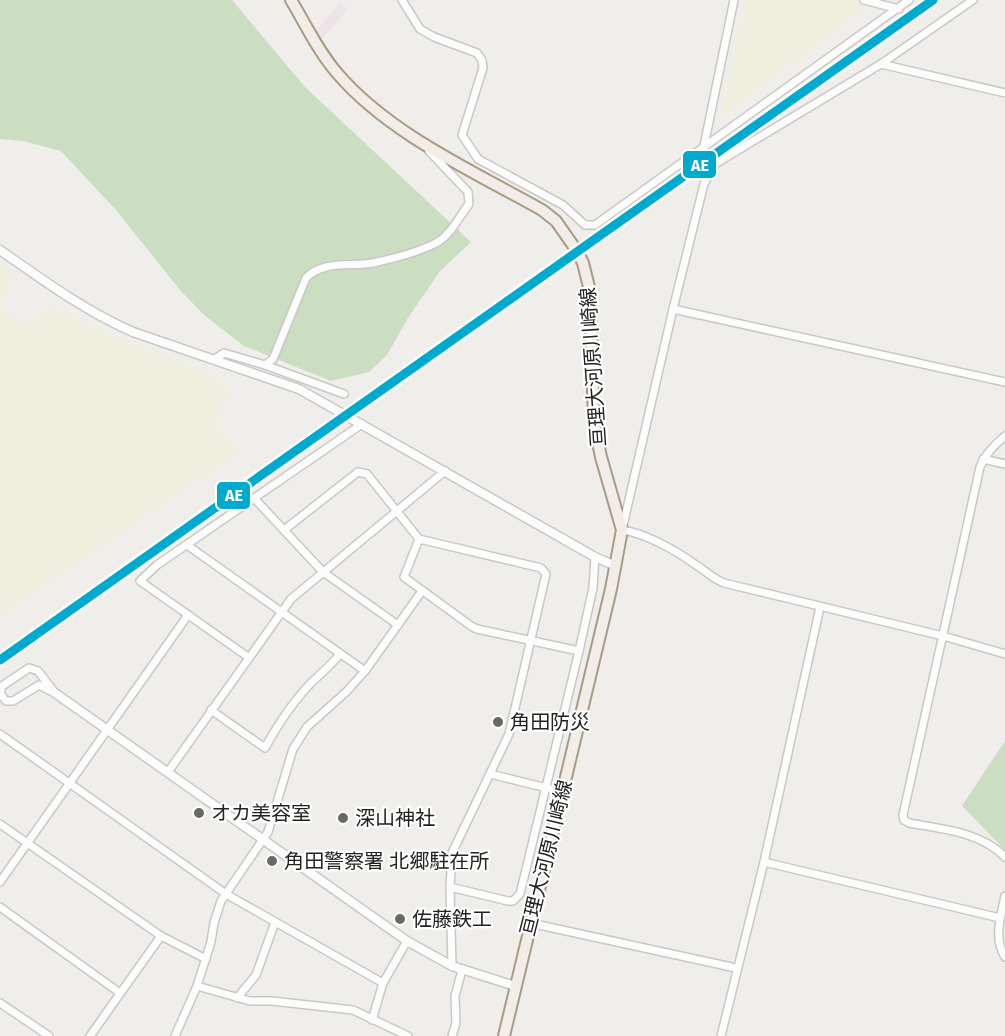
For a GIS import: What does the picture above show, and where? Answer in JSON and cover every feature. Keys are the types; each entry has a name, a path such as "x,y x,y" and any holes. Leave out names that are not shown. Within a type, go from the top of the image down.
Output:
{"main road":[{"name":"亘理大河原川崎線","path":"291,0 318,48 338,74 363,98 414,137 542,210 556,221 583,263 590,291 594,423 601,457 622,530 607,562 563,792 504,1036"}],"street":[{"path":"402,0 420,29 434,37 477,53 482,60 483,68 462,135 478,159 563,205 585,225 595,225 909,0"},
{"path":"704,146 734,0"},
{"path":"864,0 899,9"},
{"path":"974,0 881,64 715,164 704,184 622,530 635,532 687,558 724,584 943,636 1005,654"},
{"path":"881,64 1005,93"},
{"path":"265,365 273,359 306,279 312,272 322,268 372,263 437,243 469,204 468,192 414,137"},
{"path":"0,250 69,297 111,322 133,332 299,389 607,562 593,588 520,894 517,899 508,902 450,887"},
{"path":"673,309 1005,382"},
{"path":"214,359 224,353 265,365 344,394"},
{"path":"248,657 141,581 157,565 359,422"},
{"path":"1005,436 983,459 905,804 904,820 964,833 992,846 1005,857"},
{"path":"983,459 1005,464"},
{"path":"168,772 248,657 298,592 444,471"},
{"path":"284,530 358,472 367,474 419,539 541,568 546,574 509,734 452,853 450,887 452,966"},
{"path":"254,498 323,572 398,625"},
{"path":"419,539 404,577 422,591 477,629 579,651"},
{"path":"187,545 365,671"},
{"path":"175,1036 197,986 221,901 268,832 289,760 299,739 307,727 346,692 365,671 422,591"},
{"path":"721,1036 764,862 820,607"},
{"path":"0,882 188,615"},
{"path":"211,710 265,748 274,731 312,682 330,667 340,654"},
{"path":"56,693 38,671 29,669 2,686 0,690 6,701 10,702 36,686 42,686 56,693 407,941 452,966 515,986"},
{"path":"0,734 226,894 383,983"},
{"path":"490,774 563,792"},
{"path":"0,824 161,936 206,959"},
{"path":"764,862 1000,918"},
{"path":"1005,896 1000,918 999,941 1005,957"},
{"path":"0,907 120,993"},
{"path":"237,998 256,975 275,922"},
{"path":"530,923 736,968"},
{"path":"90,1036 161,936"},
{"path":"372,1020 383,983 407,941"},
{"path":"452,1036 456,1023 455,996 462,970"},
{"path":"197,986 250,1001 272,1001 353,1010 408,1036"},
{"path":"0,1003 38,1033 49,1036"}],"shaded area":[{"path":"340,3 348,9 322,39 315,32"}],"green space":[{"path":"0,0 232,0 305,87 471,242 440,271 408,318 387,355 369,372 331,381 244,346 203,314 180,290 115,209 61,151 23,141 0,139"},
{"path":"746,0 875,0 719,117"},
{"path":"0,266 16,275 0,300"},
{"path":"49,307 132,345 198,369 229,392 211,428 242,451 0,614 0,309 31,326"},
{"path":"1005,741 1005,850 962,806"}],"transit line":[{"name":"AE","path":"0,660 933,0"}],"place":[{"name":"角田防災","path":"498,722"},
{"name":"オカ美容室","path":"199,813"},
{"name":"深山神社","path":"343,818"},
{"name":"角田警察署 北郷駐在所","path":"272,861"},
{"name":"佐藤鉄工","path":"400,919"}]}
